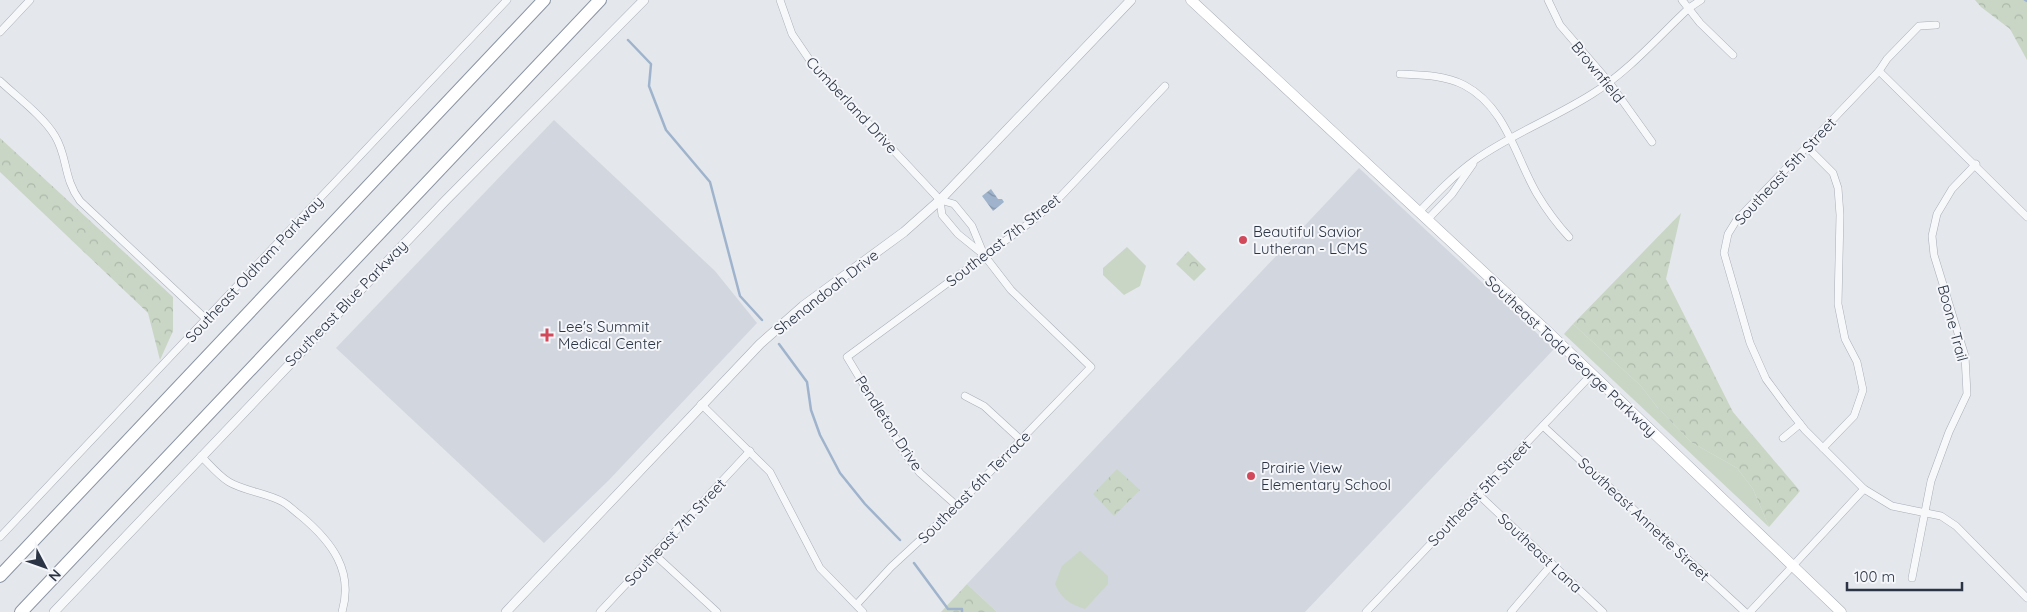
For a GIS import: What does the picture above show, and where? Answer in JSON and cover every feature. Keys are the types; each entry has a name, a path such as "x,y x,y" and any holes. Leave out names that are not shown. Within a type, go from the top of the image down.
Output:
{"highway":[{"path":"0,576 544,0"},
{"path":"21,612 602,0"}],"main road":[{"name":"Southeast Todd George Parkway","path":"1191,0 1592,374 1791,570 1841,612"}],"street":[{"path":"0,32 30,0"},
{"name":"Southeast Oldham Parkway","path":"0,537 507,0"},
{"name":"Southeast Blue Parkway","path":"54,612 200,456 445,201 644,0"},
{"name":"Cumberland Drive","path":"780,0 792,34 806,55 940,200 954,204 977,234 984,255"},
{"name":"Shenandoah Drive","path":"506,612 760,344 803,306 904,232 940,200 1131,0"},
{"name":"Brownfield","path":"1548,0 1560,25 1609,82 1652,142"},
{"path":"1682,0 1700,23 1733,55"},
{"path":"1419,212 1463,169 1476,159 1593,94 1609,82 1689,8 1701,0"},
{"name":"Southeast 5th Street","path":"1936,25 1919,26 1887,59 1879,71 1736,221 1728,234 1724,253 1750,343 1766,379 1800,424 1864,489 1892,506 1941,516 1956,526 2027,598"},
{"path":"1879,71 1976,164 2027,217"},
{"path":"1400,74 1444,78 1463,84 1479,95 1494,110 1511,138 1537,193 1569,237"},
{"path":"0,81 55,136 60,147 68,180 80,201 206,319"},
{"name":"Southeast 7th Street","path":"847,357 1036,218 1061,196 1165,86"},
{"path":"1807,147 1833,173 1838,188 1840,215 1838,304 1844,339 1857,362 1863,390 1854,416 1823,448"},
{"path":"1427,220 1452,194 1476,159"},
{"name":"Boone Trail","path":"1912,578 1927,495 1949,432 1967,394 1965,356 1934,255 1932,236 1937,214 1952,189 1976,164"},
{"name":"Cumberland Drive","path":"940,200 942,215 958,234 984,255 1011,290 1091,368"},
{"name":"Pendleton Drive","path":"847,357 906,455 920,473 957,506"},
{"name":"Southeast 6th Terrace","path":"857,604 891,567 957,506 1091,368"},
{"name":"Southeast 5th Street","path":"1366,612 1592,374"},
{"path":"965,396 984,406 1021,440"},
{"path":"702,404 770,472 820,568 863,612"},
{"path":"1783,438 1800,424"},
{"name":"Southeast Annette Street","path":"1543,426 1745,612"},
{"name":"Southeast 7th Street","path":"600,612 750,451"},
{"path":"200,456 229,482 265,494 284,503 308,522 328,542 339,558 345,579 346,598 342,612"},
{"path":"1750,612 1791,570 1864,489"},
{"name":"Southeast Lana","path":"1478,494 1603,612"},
{"path":"654,554 717,612"},
{"path":"1511,612 1552,564"}],"shaded area":[{"name":"Lee's Summit Medical Center","path":"554,120 715,271 757,323 609,480 544,543 336,348"},
{"name":"Prairie View Elementary School","path":"1359,168 1554,349 1305,612 997,612 967,584"}],"green space":[{"path":"1975,0 2027,0 2027,60 2010,29 1981,7"},
{"path":"0,138 173,297 173,331 160,360 148,313 0,172"},
{"path":"1681,213 1666,279 1733,412 1800,491 1769,527 1753,489 1737,468 1691,442 1657,407 1641,386 1573,324"},
{"path":"1127,247 1146,266 1140,286 1124,295 1103,275 1103,268"},
{"path":"1188,251 1206,269 1194,281 1176,264"},
{"path":"1573,324 1641,386 1657,407 1691,442 1737,468 1753,489 1769,527 1564,334"},
{"path":"1117,469 1140,490 1114,516 1093,494"},
{"path":"1080,551 1108,576 1108,584 1085,609 1067,600 1060,594 1055,584 1062,566"},
{"path":"967,584 997,612 941,612"}],"water":[{"path":"991,189 998,199 1002,199 1004,202 993,211 982,196"}],"waterway":[{"path":"628,40 651,64 649,86 666,130 710,182 740,296 762,320"},
{"path":"779,344 807,382 811,410 820,435 840,473 865,504 900,540"},
{"path":"914,563 948,609 962,609 962,612"}],"place":[{"name":"Beautiful Savior Lutheran - LCMS","path":"1243,240"},
{"name":"Lee's Summit Medical Center","path":"547,335"},
{"name":"Prairie View Elementary School","path":"1251,476"}]}
